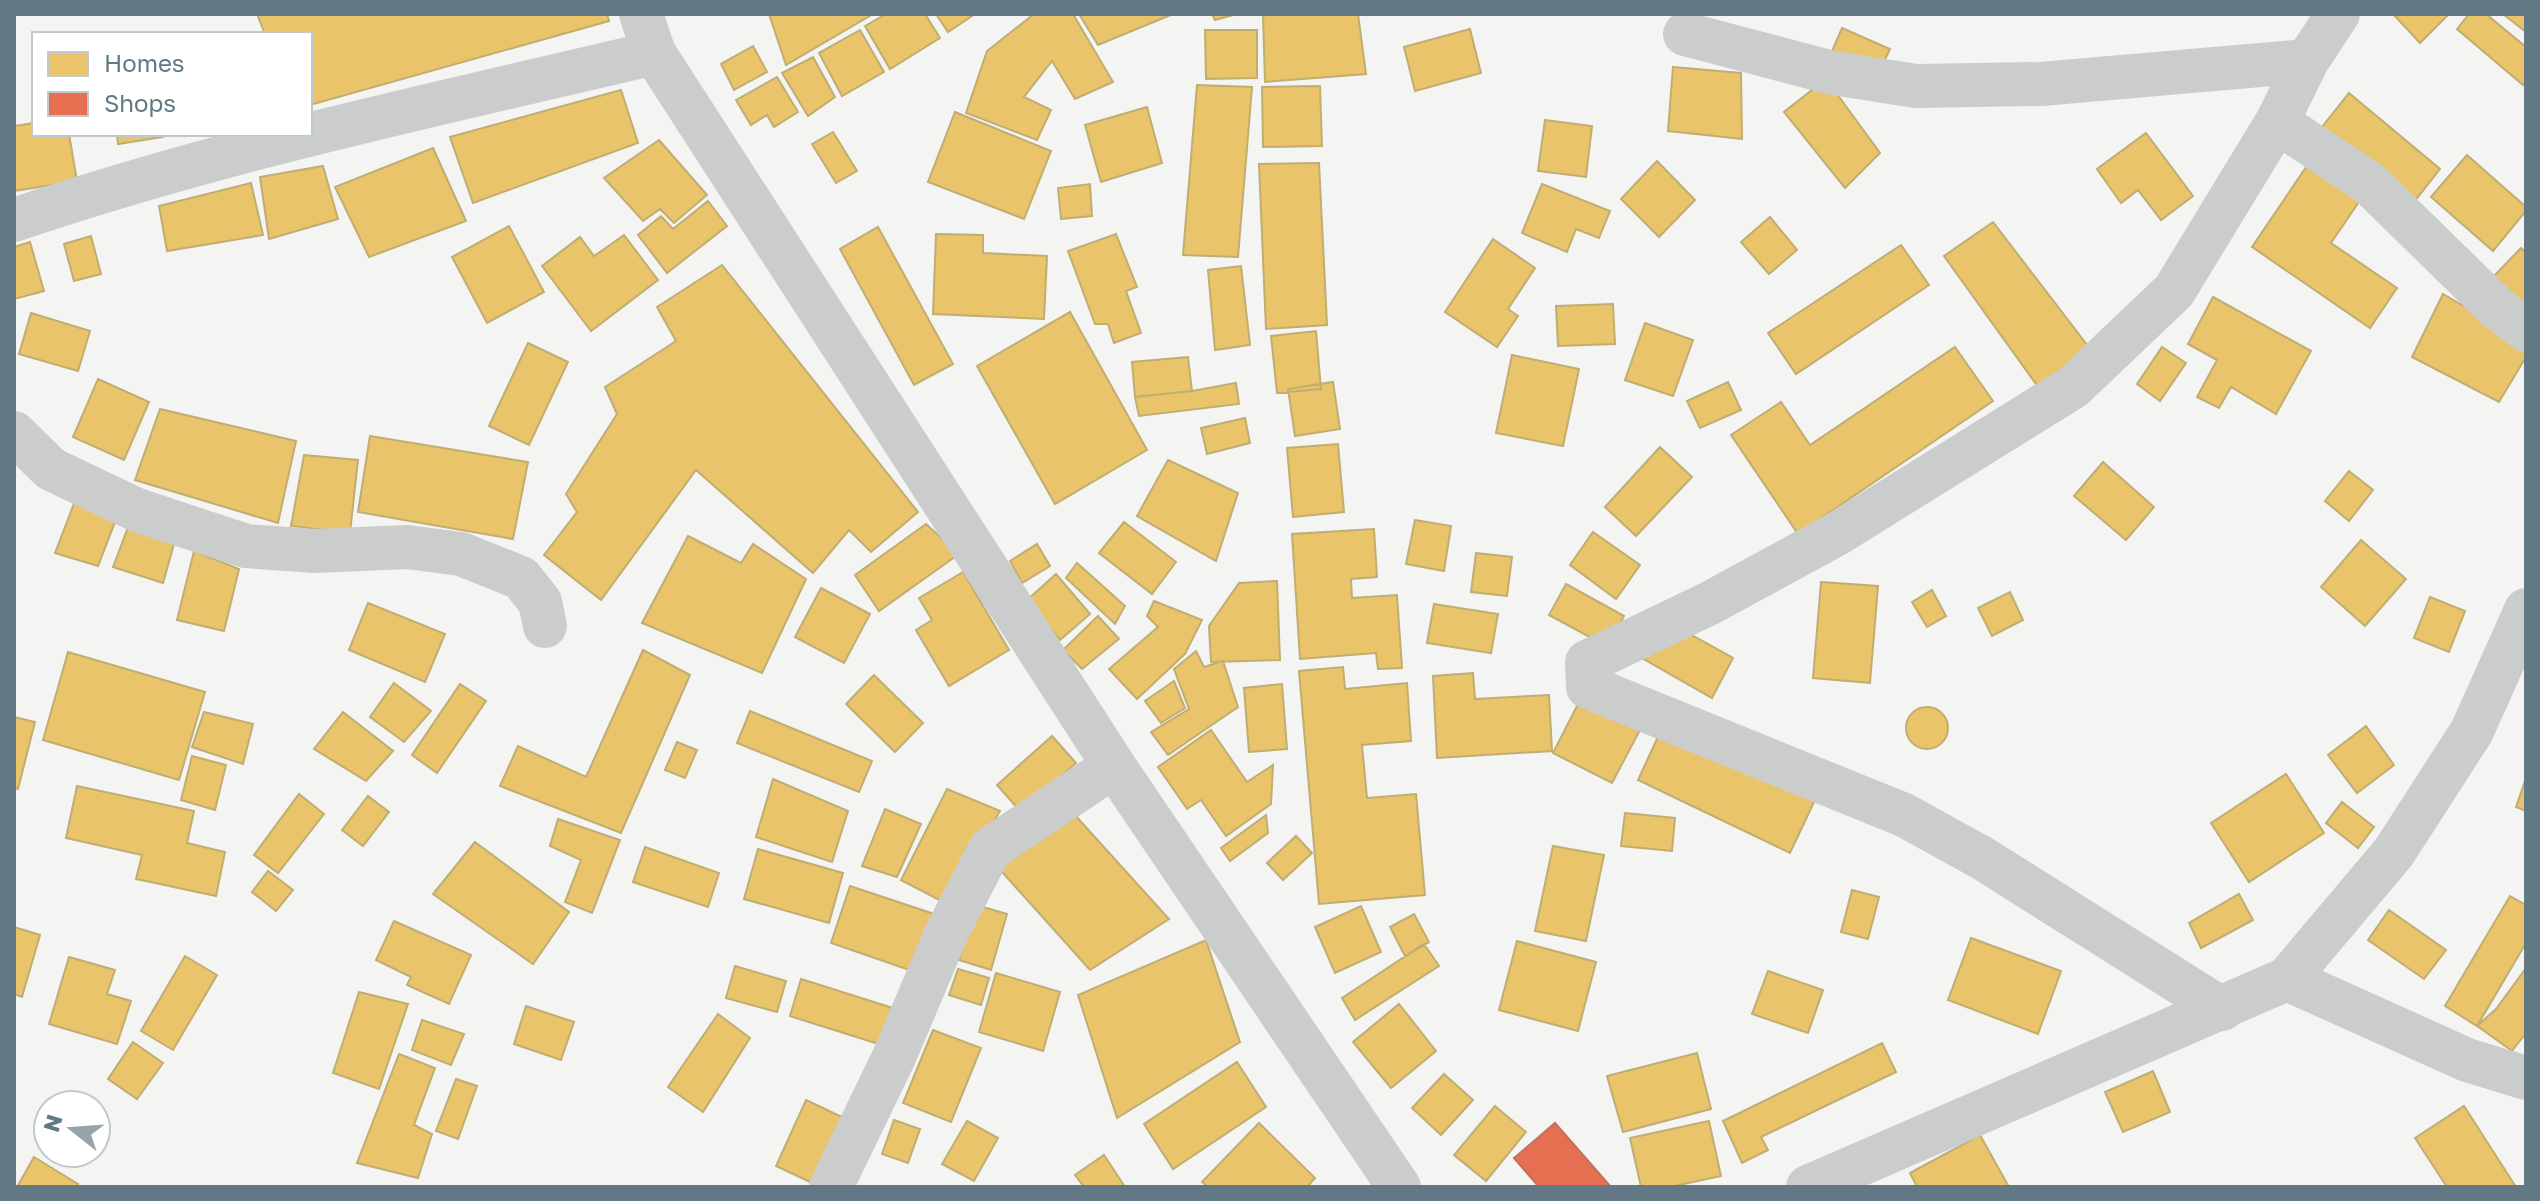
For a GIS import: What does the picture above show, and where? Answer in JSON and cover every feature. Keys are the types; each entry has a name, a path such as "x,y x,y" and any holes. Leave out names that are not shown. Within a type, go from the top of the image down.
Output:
{"street":[{"path":"2222,1009 1982,858 1904,815 1588,687 1587,662 1710,603 1835,535 2073,387 2174,291 2277,122 2307,61 2338,14"},
{"path":"312,131 648,34 1114,766 1399,1187"},
{"path":"1685,34 1833,73 1916,86 2041,84 2307,61"},
{"path":"2277,122 2369,183 2498,309 2526,330"},
{"path":"14,220 100,191 295,136"},
{"path":"14,433 51,469 137,510 246,546 314,551 407,547 461,554 521,578 540,602 545,626"},
{"path":"1808,1187 2287,979 2394,852 2472,731 2526,610"},
{"path":"831,1187 894,1057 946,934 990,849 1114,766"},
{"path":"2287,979 2467,1060 2526,1078"}],"building: Homes":[{"path":"257,14 607,14 609,21 312,104 312,32 264,32"},
{"path":"769,14 873,14 786,65"},
{"path":"886,14 925,14 940,38 890,69 865,26"},
{"path":"936,14 975,14 948,32"},
{"path":"1034,14 1073,14 1113,82 1075,99 1052,61 1024,97 1051,110 1037,140 966,113 987,51"},
{"path":"1079,14 1173,14 1098,45"},
{"path":"1212,14 1237,14 1215,20"},
{"path":"1263,14 1358,14 1366,74 1265,82"},
{"path":"2393,14 2449,14 2420,43"},
{"path":"2469,14 2486,14 2526,47 2526,81 2523,85 2457,29"},
{"path":"2503,14 2526,14 2526,32"},
{"path":"1842,28 1890,49 1879,72 1832,51"},
{"path":"1470,29 1481,73 1415,91 1404,47"},
{"path":"860,30 884,72 842,96 819,53"},
{"path":"1205,30 1257,30 1257,78 1206,79"},
{"path":"753,46 767,72 734,90 721,64"},
{"path":"813,57 835,97 808,116 782,73"},
{"path":"1673,67 1741,73 1742,139 1668,131"},
{"path":"777,77 798,112 774,127 767,115 751,125 736,100"},
{"path":"1826,79 1880,153 1845,188 1784,112"},
{"path":"1197,85 1252,87 1238,257 1183,255"},
{"path":"1320,86 1322,146 1263,147 1262,87"},
{"path":"621,90 638,143 473,203 450,137"},
{"path":"2349,93 2440,169 2410,207 2318,132"},
{"path":"1147,107 1162,163 1101,182 1085,125"},
{"path":"955,112 1051,151 1024,219 928,182"},
{"path":"1545,120 1592,126 1586,177 1538,171"},
{"path":"32,123 32,136 69,136 77,181 14,191 14,126"},
{"path":"833,132 857,171 836,183 812,144"},
{"path":"2146,133 2193,196 2161,220 2138,190 2121,203 2097,169"},
{"path":"117,136 163,136 163,137 118,144"},
{"path":"659,140 707,195 674,223 660,209 643,221 604,178"},
{"path":"433,148 466,221 369,257 335,187"},
{"path":"2315,154 2367,190 2331,243 2397,288 2370,328 2252,247"},
{"path":"2467,155 2526,207 2526,211 2493,251 2431,197"},
{"path":"1657,161 1695,200 1659,237 1621,199"},
{"path":"1319,163 1327,325 1266,329 1259,164"},
{"path":"323,166 338,219 269,239 260,177"},
{"path":"251,183 263,235 167,251 159,206"},
{"path":"1090,184 1092,216 1061,219 1058,188"},
{"path":"1542,184 1610,211 1599,238 1576,229 1567,252 1522,233"},
{"path":"708,201 727,226 667,273 638,235 661,216 673,229"},
{"path":"1770,217 1797,250 1769,274 1741,242"},
{"path":"1993,222 2094,354 2041,391 1944,256"},
{"path":"509,226 544,292 487,323 452,257"},
{"path":"878,227 953,364 914,385 840,249"},
{"path":"936,234 983,235 983,253 1047,256 1044,319 933,314"},
{"path":"1116,234 1137,287 1126,291 1141,333 1114,343 1108,324 1095,324 1068,251"},
{"path":"624,235 658,280 591,331 542,266 580,237 594,256"},
{"path":"91,236 101,274 74,281 64,244"},
{"path":"1493,239 1535,268 1508,309 1518,316 1497,347 1445,312"},
{"path":"30,242 44,291 14,299 14,247"},
{"path":"1901,245 1929,285 1796,374 1768,333"},
{"path":"2521,248 2526,253 2526,309 2493,277"},
{"path":"722,265 918,512 871,552 849,530 813,573 696,470 601,600 544,555 577,512 566,494 617,414 605,387 676,341 657,307"},
{"path":"1241,266 1250,345 1215,350 1208,270"},
{"path":"2443,294 2526,342 2526,357 2499,402 2412,357"},
{"path":"2213,297 2311,351 2276,414 2231,387 2219,408 2197,397 2217,360 2188,344"},
{"path":"1613,304 1615,344 1558,346 1556,306"},
{"path":"1070,312 1147,450 1055,504 977,366"},
{"path":"31,313 90,331 78,371 19,354"},
{"path":"1645,323 1693,340 1673,396 1625,380"},
{"path":"1316,331 1321,389 1277,393 1271,336"},
{"path":"528,343 568,362 529,445 489,426"},
{"path":"1955,347 1993,401 1798,534 1731,435 1781,402 1810,445"},
{"path":"2162,347 2186,363 2160,401 2137,384"},
{"path":"1512,355 1579,369 1563,446 1496,433"},
{"path":"1188,357 1192,391 1135,397 1132,362"},
{"path":"98,379 149,402 124,460 73,437"},
{"path":"1333,382 1340,429 1295,436 1288,389"},
{"path":"1728,382 1741,410 1700,428 1687,401"},
{"path":"1236,383 1239,404 1139,416 1135,397"},
{"path":"160,409 296,441 278,523 135,480"},
{"path":"1245,418 1250,443 1207,454 1201,428"},
{"path":"370,436 528,462 513,539 358,512"},
{"path":"1338,444 1344,512 1293,517 1287,448"},
{"path":"1660,447 1692,477 1636,536 1605,507"},
{"path":"304,455 358,460 350,533 291,526"},
{"path":"1168,460 1238,493 1216,561 1137,516"},
{"path":"2103,462 2154,507 2126,540 2074,496"},
{"path":"2349,471 2373,490 2349,521 2325,501"},
{"path":"75,501 117,517 98,566 55,553"},
{"path":"1415,520 1451,526 1444,571 1406,564"},
{"path":"130,522 176,537 163,583 113,567"},
{"path":"1124,522 1176,562 1152,594 1099,553"},
{"path":"926,524 959,554 879,611 855,575"},
{"path":"1374,529 1377,577 1351,579 1352,598 1397,595 1402,668 1378,669 1376,653 1300,659 1292,534"},
{"path":"1593,532 1640,565 1616,599 1570,565"},
{"path":"688,536 741,563 753,544 806,579 762,673 642,623"},
{"path":"2361,540 2406,579 2365,626 2321,587"},
{"path":"1037,544 1050,566 1022,583 1010,561"},
{"path":"194,551 239,569 224,631 177,620"},
{"path":"1476,553 1512,557 1507,596 1471,592"},
{"path":"1077,563 1125,606 1115,624 1066,578"},
{"path":"963,572 1009,650 949,686 916,630 932,620 919,598"},
{"path":"1056,574 1090,614 1060,640 1026,601"},
{"path":"1277,581 1280,660 1211,662 1209,626 1239,583"},
{"path":"1821,582 1878,586 1870,683 1813,678"},
{"path":"1566,584 1624,616 1608,647 1549,615"},
{"path":"821,588 870,614 844,663 795,637"},
{"path":"1932,590 1946,616 1927,627 1912,602"},
{"path":"2010,592 2023,620 1992,636 1978,608"},
{"path":"2430,597 2465,611 2449,652 2414,638"},
{"path":"1154,601 1202,620 1185,654 1137,699 1109,669 1158,627 1147,616"},
{"path":"368,603 445,634 425,682 349,650"},
{"path":"1434,604 1498,614 1491,653 1427,643"},
{"path":"1098,616 1119,639 1082,669 1063,650"},
{"path":"1663,619 1733,658 1712,698 1642,658"},
{"path":"643,650 690,675 621,833 500,786 518,746 586,777"},
{"path":"1196,651 1204,667 1223,661 1238,707 1168,755 1151,732 1189,709 1174,669"},
{"path":"68,652 205,692 179,780 43,740"},
{"path":"1343,667 1345,689 1407,683 1411,741 1362,745 1367,798 1416,794 1425,895 1319,904 1299,671"},
{"path":"1473,673 1475,699 1549,695 1552,751 1437,758 1433,676"},
{"path":"874,675 923,723 895,752 846,704"},
{"path":"1174,681 1185,708 1161,723 1145,701"},
{"path":"394,683 431,711 404,742 370,717"},
{"path":"460,684 486,701 437,773 412,755"},
{"path":"1282,684 1287,749 1249,752 1244,688"},
{"path":"1581,698 1641,728 1612,783 1553,753"},
{"path":"1927,707 1942,713 1948,728 1942,743 1927,749 1912,743 1906,728 1912,713"},
{"path":"750,711 872,761 859,792 737,743"},
{"path":"204,712 253,724 243,764 192,747"},
{"path":"343,712 393,751 366,781 314,749"},
{"path":"14,717 35,722 18,789 14,788"},
{"path":"2366,726 2394,765 2357,793 2328,755"},
{"path":"1662,728 1815,800 1790,853 1638,780"},
{"path":"1211,730 1247,782 1273,765 1271,804 1226,836 1201,800 1187,809 1158,767"},
{"path":"1052,736 1076,763 1021,812 997,785"},
{"path":"677,742 697,750 685,778 665,770"},
{"path":"192,756 226,765 215,810 181,800"},
{"path":"2286,774 2324,833 2249,882 2211,823"},
{"path":"2526,778 2526,811 2516,807"},
{"path":"773,779 848,811 832,862 756,837"},
{"path":"77,786 194,811 187,843 225,852 216,896 136,879 142,855 66,838"},
{"path":"947,789 1000,811 945,903 901,880"},
{"path":"299,794 324,814 278,873 254,855"},
{"path":"368,796 389,812 363,846 342,830"},
{"path":"2342,802 2374,827 2358,848 2326,823"},
{"path":"1064,803 1169,919 1090,970 994,863"},
{"path":"885,809 921,824 897,877 862,866"},
{"path":"1625,813 1675,818 1672,851 1621,846"},
{"path":"1266,815 1268,833 1230,861 1221,848"},
{"path":"558,819 620,840 592,913 565,902 581,860 550,846"},
{"path":"1296,836 1312,853 1283,880 1267,863"},
{"path":"475,842 569,912 533,964 433,894"},
{"path":"1553,846 1604,855 1586,941 1535,931"},
{"path":"645,847 719,873 708,907 633,882"},
{"path":"758,849 843,873 829,923 744,899"},
{"path":"268,871 293,890 276,911 252,892"},
{"path":"850,886 934,914 915,972 831,943"},
{"path":"1852,890 1879,897 1868,939 1841,932"},
{"path":"2239,894 2253,920 2201,948 2189,923"},
{"path":"2510,896 2526,905 2526,943 2477,1026 2445,1006"},
{"path":"976,905 1007,914 991,970 959,960"},
{"path":"1361,906 1381,952 1335,973 1315,927"},
{"path":"2389,910 2446,950 2424,979 2368,940"},
{"path":"1414,914 1429,942 1405,956 1390,927"},
{"path":"394,921 471,955 449,1004 407,985 411,977 376,960"},
{"path":"14,927 40,935 22,997 14,994"},
{"path":"1971,938 2061,971 2038,1034 1948,1000"},
{"path":"1206,940 1240,1042 1117,1118 1078,995"},
{"path":"1517,941 1596,962 1578,1031 1499,1010"},
{"path":"1424,944 1439,966 1355,1020 1342,998"},
{"path":"185,956 217,975 173,1050 141,1031"},
{"path":"69,957 115,970 107,994 131,1001 117,1044 49,1024"},
{"path":"735,966 786,981 777,1012 726,998"},
{"path":"2526,968 2526,1033 2512,1051 2477,1026 2496,1009"},
{"path":"958,969 989,978 981,1005 949,995"},
{"path":"1768,971 1823,990 1808,1033 1752,1014"},
{"path":"996,973 1060,992 1043,1051 979,1032"},
{"path":"801,979 899,1010 888,1047 790,1016"},
{"path":"359,992 408,1004 379,1089 333,1073"},
{"path":"1399,1004 1436,1051 1391,1088 1353,1042"},
{"path":"526,1006 574,1022 561,1060 514,1044"},
{"path":"718,1014 750,1038 703,1112 668,1087"},
{"path":"422,1020 464,1034 451,1065 412,1050"},
{"path":"933,1030 981,1048 951,1122 903,1103"},
{"path":"133,1042 163,1063 137,1099 108,1079"},
{"path":"1882,1043 1896,1072 1761,1137 1768,1150 1742,1163 1723,1121"},
{"path":"1697,1053 1711,1109 1623,1132 1607,1076"},
{"path":"399,1054 435,1068 414,1125 432,1134 418,1178 357,1163"},
{"path":"1237,1062 1266,1107 1173,1169 1144,1124"},
{"path":"2153,1071 2170,1112 2123,1132 2105,1092"},
{"path":"1444,1074 1473,1100 1441,1135 1412,1108"},
{"path":"456,1079 477,1086 458,1139 436,1131"},
{"path":"806,1100 842,1117 812,1183 776,1166"},
{"path":"1495,1106 1526,1132 1486,1181 1454,1155"},
{"path":"2464,1106 2516,1187 2447,1187 2415,1138"},
{"path":"894,1120 920,1129 908,1163 882,1154"},
{"path":"967,1121 998,1138 974,1181 942,1164"},
{"path":"1709,1121 1721,1176 1670,1187 1641,1187 1630,1138"},
{"path":"1259,1123 1315,1178 1307,1187 1208,1187 1202,1182"},
{"path":"1980,1135 2009,1187 1917,1187 1910,1173"},
{"path":"1104,1155 1125,1187 1084,1187 1075,1175"},
{"path":"32,1161 32,1169 54,1169 78,1184 76,1187 17,1187"}],"building: Shops":[{"path":"1555,1123 1611,1187 1539,1187 1514,1158"}]}
